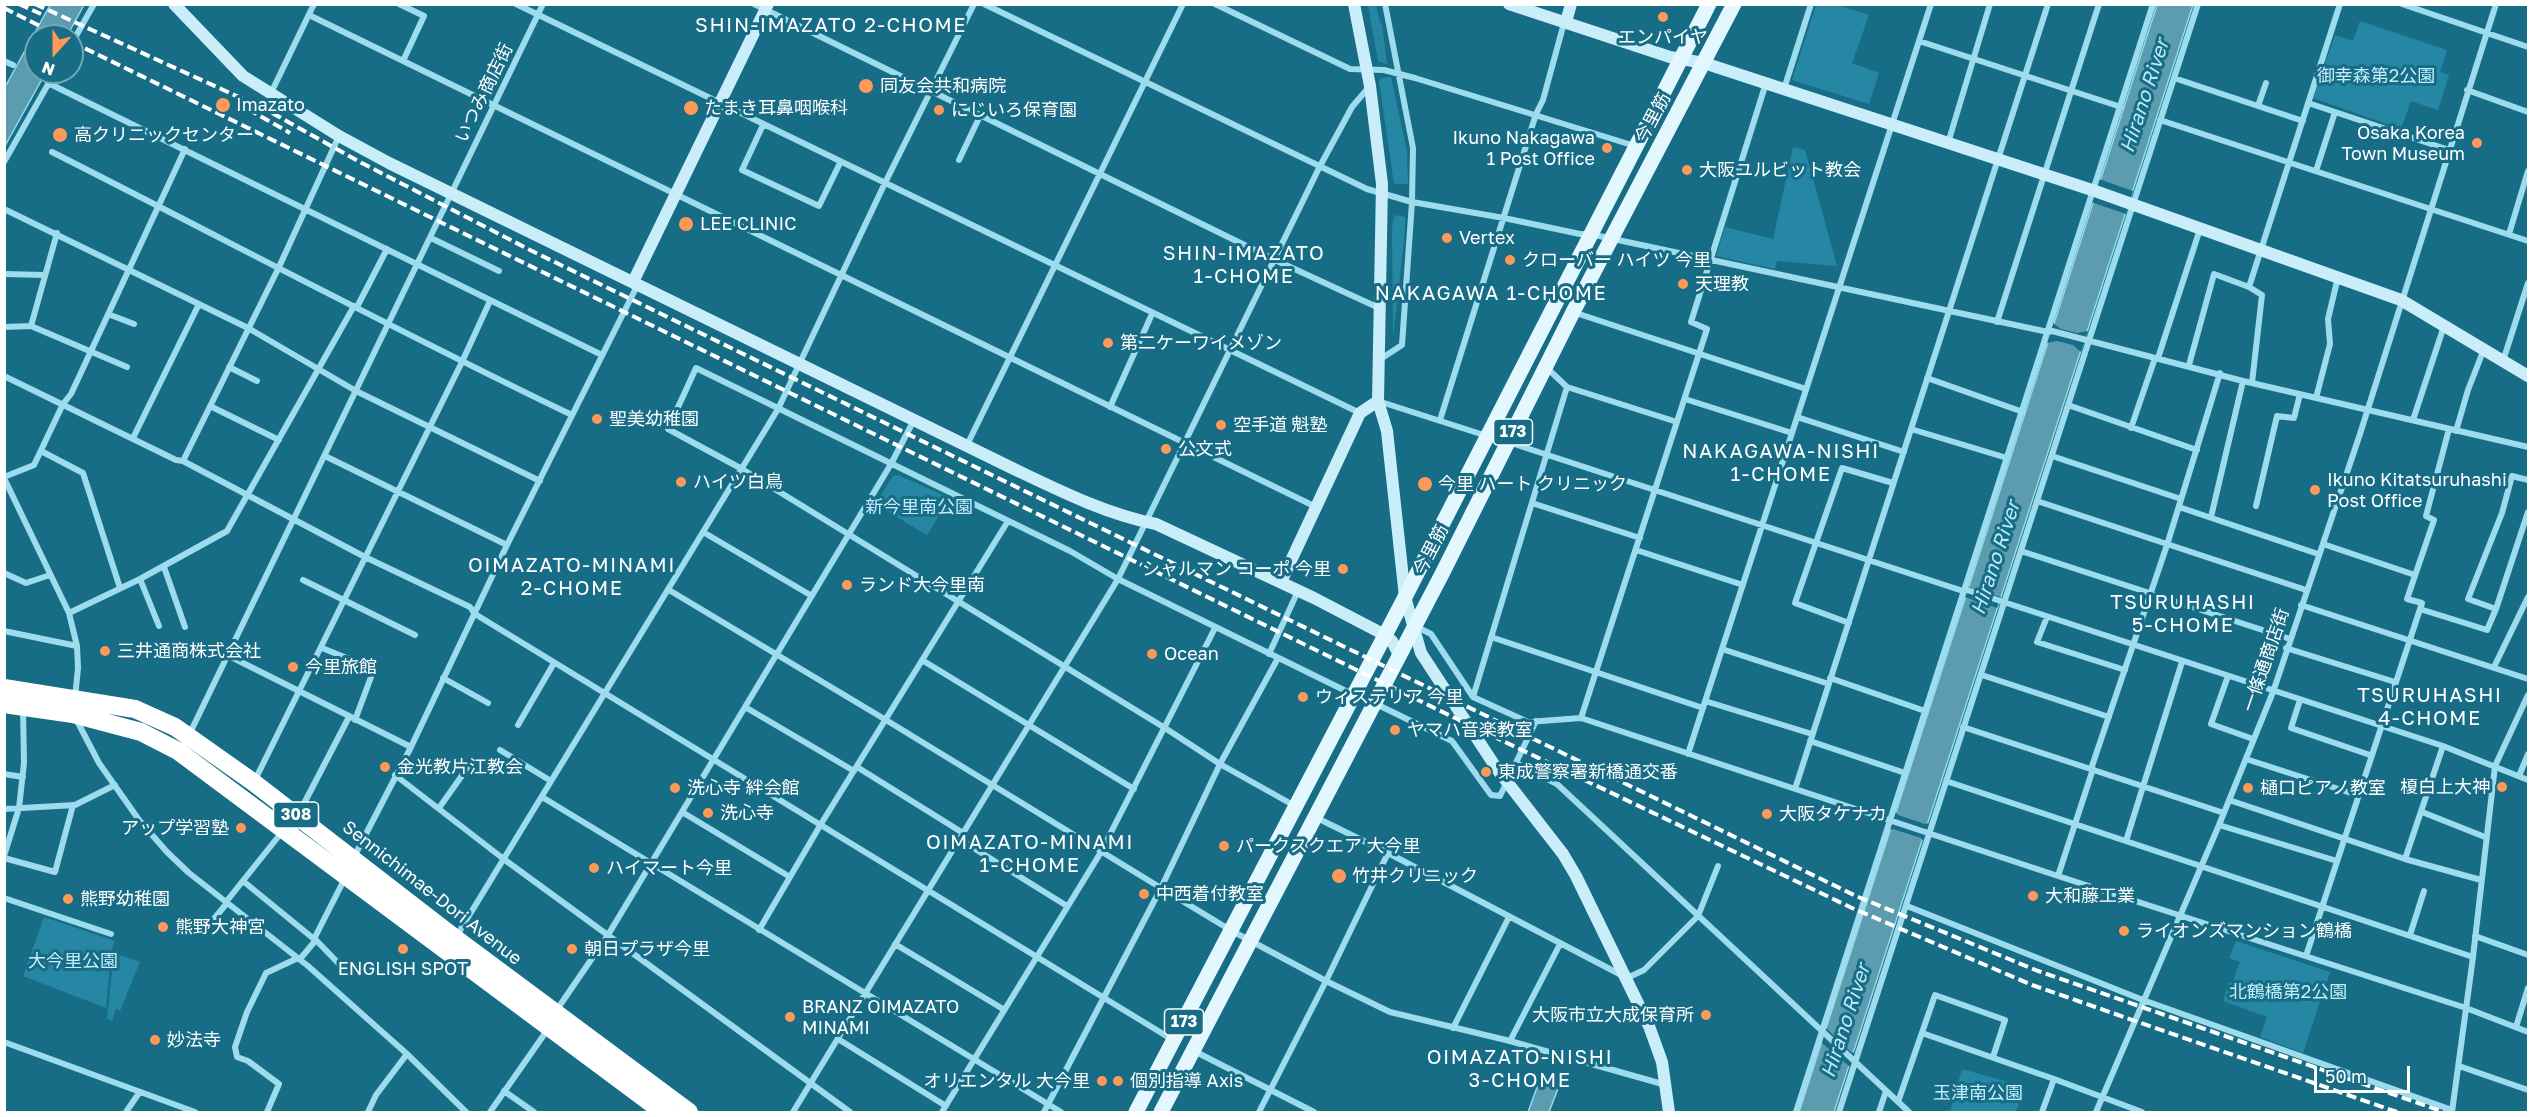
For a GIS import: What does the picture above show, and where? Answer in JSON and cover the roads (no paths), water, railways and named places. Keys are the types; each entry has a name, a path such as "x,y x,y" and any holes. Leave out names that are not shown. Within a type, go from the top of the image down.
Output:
{"highway":[{"name":"Sennichimae-Dori Avenue","path":"4,688 74,706 141,732 178,751 285,829 350,867 455,938 663,1113"},
{"name":"Sennichimae-Dori Avenue","path":"4,704 23,707 74,706 135,709 161,720 188,736 298,816 350,867 552,1021 689,1113"}],"main road":[{"name":"今里筋","path":"1136,1113 1488,436 1585,234 1636,147 1709,4"},
{"name":"今里筋","path":"1161,1113 1734,4"}],"street":[{"path":"83,24 94,4"},
{"path":"174,4 243,76 339,136 452,194 1074,497 1135,520 1156,524 1281,582 1385,635 1392,641 1399,655"},
{"path":"271,94 314,4"},
{"path":"399,4 424,16 403,61"},
{"path":"516,4 884,185 1360,413"},
{"name":"いつみ商店街","path":"188,736 543,4"},
{"path":"455,938 505,860 778,409 840,275 974,4"},
{"path":"984,4 1319,168 1382,195 1611,239 1949,312 2050,331 2252,383 2529,447"},
{"path":"967,445 1183,4"},
{"path":"1215,4 1350,69 1366,68 1399,74 1536,114 1636,147"},
{"path":"1354,4 1370,86 1382,195 1378,401 1387,431 1405,597 1421,653 1507,782 1568,861 1649,1026 1662,1062 1667,1085 1669,1113"},
{"path":"1379,360 1402,345 1412,202 1413,148 1385,4"},
{"path":"1509,4 1681,59 1704,63 2046,174 2338,277 2401,300 2529,376"},
{"path":"1440,420 1536,114 1543,100 1571,4"},
{"path":"1784,89 1811,4"},
{"path":"1688,754 1931,4"},
{"path":"1948,142 1990,4"},
{"path":"1795,789 2048,4"},
{"path":"1997,322 2099,4"},
{"path":"1796,1113 2050,331 2153,4"},
{"path":"1839,1113 1853,1062 1907,906 1928,832 1982,675 2002,602 2052,456 2131,203 2198,4"},
{"path":"2249,288 2340,4"},
{"path":"2402,4 2529,46"},
{"name":"一條通商店街","path":"2096,1113 2273,692 2367,409 2496,4"},
{"path":"267,1113 279,1084 248,1061 237,1057 235,1047 247,1012 266,974 299,959 315,939 634,290 633,282 719,104 762,6 980,116 1275,260 1380,308"},
{"path":"309,15 1316,507"},
{"path":"1919,41 2121,107"},
{"path":"4,61 13,65"},
{"path":"2174,78 2303,121"},
{"path":"1581,718 1707,329 1691,322 1766,83"},
{"path":"2259,106 2266,83"},
{"path":"4,162 47,84"},
{"path":"50,84 602,355"},
{"path":"793,1113 1118,579 1319,168 1352,107 1370,86"},
{"path":"2467,90 2529,112"},
{"path":"2308,103 2449,150"},
{"path":"2316,171 2334,112"},
{"path":"959,160 980,116"},
{"path":"2160,120 2529,241"},
{"path":"763,125 742,170 819,206 840,163"},
{"path":"183,461 279,267 339,136"},
{"path":"185,149 160,207 71,394 63,404 34,465 4,478 69,613 77,646 78,668 74,706 81,732 139,820 167,852 226,903 299,959 407,1054 466,1113"},
{"path":"52,152 356,306 388,325 572,415"},
{"path":"2509,234 2529,171"},
{"path":"4,208 248,328 356,391 540,481"},
{"path":"2131,428 2200,228"},
{"path":"31,326 57,233"},
{"path":"431,238 499,271"},
{"path":"69,613 164,567 227,531 387,249"},
{"path":"4,274 45,275"},
{"path":"2189,365 2214,274 2262,295 2252,383"},
{"path":"2316,398 2330,344 2328,319 2338,277"},
{"path":"2503,361 2529,283"},
{"path":"253,782 322,648 490,301"},
{"path":"133,438 199,304"},
{"path":"1573,312 1806,389"},
{"path":"108,314 134,324"},
{"path":"1110,406 1152,314"},
{"path":"2412,420 2445,325"},
{"path":"4,327 31,326 127,367"},
{"path":"2306,956 2370,755 2422,603 2407,599 2434,520 2426,516 2453,430 2484,349"},
{"path":"229,367 257,381"},
{"path":"1546,367 1567,387 1677,422"},
{"path":"1296,807 1220,764 849,534 741,469 668,429 696,368 1070,551 1118,579 1354,695"},
{"path":"2058,876 2167,545 2220,374"},
{"path":"4,376 176,460 183,461 365,557 470,607 475,614 604,694 714,758 1174,1041"},
{"path":"1927,378 2023,412"},
{"path":"2211,517 2244,381"},
{"path":"1473,697 1567,387"},
{"path":"2256,506 2277,416 2294,418 2300,394"},
{"path":"1685,399 1792,433"},
{"path":"1378,401 1488,436"},
{"path":"1281,582 1360,413 1378,401"},
{"path":"2068,405 2197,450"},
{"path":"210,406 279,440"},
{"path":"1797,417 1904,452"},
{"path":"490,1113 608,935 778,655 891,464 915,419"},
{"path":"1911,429 2007,458"},
{"path":"1508,442 1655,492 2443,746 2529,780"},
{"path":"41,451 83,473 120,588"},
{"path":"325,456 507,545"},
{"path":"2052,456 2181,499"},
{"path":"1849,622 1795,603 1842,468 1893,483"},
{"path":"2496,609 2468,599 2502,513 2512,476 2529,480"},
{"path":"2037,501 2307,590"},
{"path":"1532,503 1640,538"},
{"path":"2179,507 2318,554"},
{"path":"2420,609 2487,630 2529,512"},
{"path":"759,930 957,600 1008,521"},
{"path":"704,532 812,596"},
{"path":"2323,544 2415,574"},
{"path":"1636,550 1743,585"},
{"path":"2021,551 2290,639"},
{"path":"164,567 185,627"},
{"path":"4,573 26,583 50,575"},
{"path":"140,579 159,626"},
{"path":"303,580 415,635"},
{"path":"669,590 1232,931 1326,981 1390,1012 1510,1041 1667,1085"},
{"path":"1269,654 1298,591"},
{"path":"2494,667 2529,597"},
{"path":"2301,605 2529,679"},
{"path":"2047,617 2037,642 2125,670"},
{"path":"1414,626 1431,634 1473,697 1528,722 1581,718 2466,1008 2529,1032"},
{"path":"942,1113 1003,1009 1101,852 1215,628"},
{"path":"4,631 77,646"},
{"path":"1491,638 1811,738 1905,773"},
{"path":"298,816 352,718 374,669 322,648"},
{"path":"2286,648 2395,682"},
{"path":"1722,649 1925,711"},
{"path":"227,656 411,747"},
{"path":"1044,1113 1161,888 1220,764 1278,658"},
{"path":"922,660 1027,726 1134,789"},
{"path":"2126,841 2182,662"},
{"path":"518,725 554,663"},
{"path":"1982,675 2109,717"},
{"path":"2228,676 2211,724 2253,739"},
{"path":"443,678 488,703"},
{"path":"1907,906 2143,1000 2452,1111 2495,766 2529,694"},
{"path":"2300,700 2291,728 2370,755"},
{"path":"1374,703 1452,741 1491,795 1500,796 1536,721"},
{"path":"23,707 23,777 19,808 4,857 55,872 73,805"},
{"path":"745,707 855,769 1067,906"},
{"path":"1963,727 2224,813"},
{"path":"2405,859 2443,746"},
{"path":"500,750 551,781"},
{"path":"2518,776 2529,754"},
{"path":"2246,759 2357,795"},
{"path":"439,808 472,760"},
{"path":"1516,763 1557,784 1909,1113"},
{"path":"4,774 23,777"},
{"path":"395,776 505,860 850,1113"},
{"path":"1946,781 2473,957"},
{"path":"4,809 73,805 116,785"},
{"path":"542,797 1060,1113"},
{"path":"2229,800 2405,859 2481,880"},
{"path":"682,812 790,878"},
{"path":"2422,812 2485,837"},
{"path":"1314,817 1388,853 1627,978"},
{"path":"2219,825 2337,861"},
{"path":"210,925 285,829"},
{"path":"1259,1113 1388,853"},
{"path":"1627,978 1644,970 1698,916 1718,866"},
{"path":"243,881 315,939 340,965"},
{"path":"2410,935 2424,891"},
{"path":"4,898 111,934"},
{"path":"1453,1028 1509,917"},
{"path":"2475,936 2529,955"},
{"path":"895,944 1003,1009"},
{"path":"1510,1041 1560,944"},
{"path":"2516,1027 2529,988"},
{"path":"1898,1102 1935,995 2006,1020 1993,1057"},
{"path":"1922,1033 2054,1079 2142,1113"},
{"path":"838,1038 946,1106"},
{"path":"4,1042 192,1112"},
{"path":"1194,1051 1314,1113"},
{"path":"368,1113 376,1095 407,1054"},
{"path":"2459,1066 2529,1090"},
{"path":"2042,1113 2054,1079"},
{"path":"504,1091 534,1113"},
{"path":"1879,1113 1886,1091"},
{"path":"126,1113 139,1093"}],"water":[{"path":"50,5 84,5 74,24 40,24"},
{"name":"Hirano River","path":"2157,5 2193,5 1834,1112 1799,1112"},
{"path":"24,52 24,84 39,84 5,146 5,87"},
{"path":"1540,1079 1559,1086 1549,1112 1528,1112"}],"railway":[{"path":"19,4 41,14"},
{"path":"35,4 265,109 358,161 530,250 1856,896 2038,971 2444,1112"},
{"path":"4,8 36,24"},
{"path":"84,48 1457,719 1852,908 2032,985 2397,1112"},
{"path":"248,109 290,133"}],"place":[{"name":"エンパイヤ","path":"1663,17"},
{"name":"同友会共和病院","path":"866,86"},
{"name":"Imazato","path":"223,105"},
{"name":"たまき耳鼻咽喉科","path":"691,108"},
{"name":"にじいろ保育園","path":"939,110"},
{"name":"高クリニックセンター","path":"60,135"},
{"name":"Osaka Korea Town Museum","path":"2477,143"},
{"name":"Ikuno Nakagawa 1 Post Office","path":"1607,148"},
{"name":"大阪ユルビット教会","path":"1687,170"},
{"name":"LEE CLINIC","path":"686,224"},
{"name":"Vertex","path":"1447,238"},
{"name":"クローバー ハイツ 今里","path":"1510,260"},
{"name":"天理教","path":"1683,284"},
{"name":"第二ケーワイメゾン","path":"1108,343"},
{"name":"聖美幼稚園","path":"597,419"},
{"name":"空手道 魁塾","path":"1221,425"},
{"name":"公文式","path":"1166,449"},
{"name":"ハイツ白鳥","path":"681,482"},
{"name":"今里 ハート クリニック","path":"1425,484"},
{"name":"Ikuno Kitatsuruhashi Post Office","path":"2315,490"},
{"name":"シャルマン コーポ 今里","path":"1343,569"},
{"name":"ランド大今里南","path":"847,585"},
{"name":"三井通商株式会社","path":"105,651"},
{"name":"Ocean","path":"1152,654"},
{"name":"今里旅館","path":"293,667"},
{"name":"ウィステリア 今里","path":"1303,697"},
{"name":"ヤマハ音楽教室","path":"1395,730"},
{"name":"金光教片江教会","path":"385,767"},
{"name":"東成警察署新橋通交番","path":"1486,772"},
{"name":"榎白上大神","path":"2502,787"},
{"name":"洗心寺 絆会館","path":"675,788"},
{"name":"樋口ピアノ教室","path":"2248,788"},
{"name":"洗心寺","path":"708,813"},
{"name":"大阪タケナカ","path":"1767,814"},
{"name":"アップ学習塾","path":"241,828"},
{"name":"パークスクエア 大今里","path":"1224,846"},
{"name":"ハイマート今里","path":"594,868"},
{"name":"竹井クリニック","path":"1339,876"},
{"name":"中西着付教室","path":"1144,894"},
{"name":"大和藤工業","path":"2033,896"},
{"name":"熊野幼稚園","path":"68,899"},
{"name":"熊野大神宮","path":"163,927"},
{"name":"ライオンズマンション鶴橋","path":"2124,931"},
{"name":"ENGLISH SPOT","path":"403,949"},
{"name":"朝日プラザ今里","path":"572,949"},
{"name":"大阪市立大成保育所","path":"1706,1015"},
{"name":"BRANZ OIMAZATO MINAMI","path":"790,1017"},
{"name":"妙法寺","path":"155,1040"},
{"name":"オリエンタル 大今里","path":"1102,1081"},
{"name":"個別指導 Axis","path":"1118,1081"}],"district":[{"name":"SHIN-IMAZATO 2-CHOME","path":"831,26"},
{"name":"SHIN-IMAZATO 1-CHOME","path":"1244,266"},
{"name":"NAKAGAWA 1-CHOME","path":"1491,294"},
{"name":"NAKAGAWA-NISHI 1-CHOME","path":"1781,464"},
{"name":"OIMAZATO-MINAMI 2-CHOME","path":"572,578"},
{"name":"TSURUHASHI 5-CHOME","path":"2183,614"},
{"name":"TSURUHASHI 4-CHOME","path":"2430,708"},
{"name":"OIMAZATO-MINAMI 1-CHOME","path":"1030,854"},
{"name":"OIMAZATO-NISHI 3-CHOME","path":"1520,1070"}],"park label":[{"name":"御幸森第2公園","path":"2376,76"},
{"name":"新今里南公園","path":"919,507"},
{"name":"大今里公園","path":"73,961"},
{"name":"北鶴橋第2公園","path":"2288,992"},
{"name":"玉津南公園","path":"1978,1093"}]}
